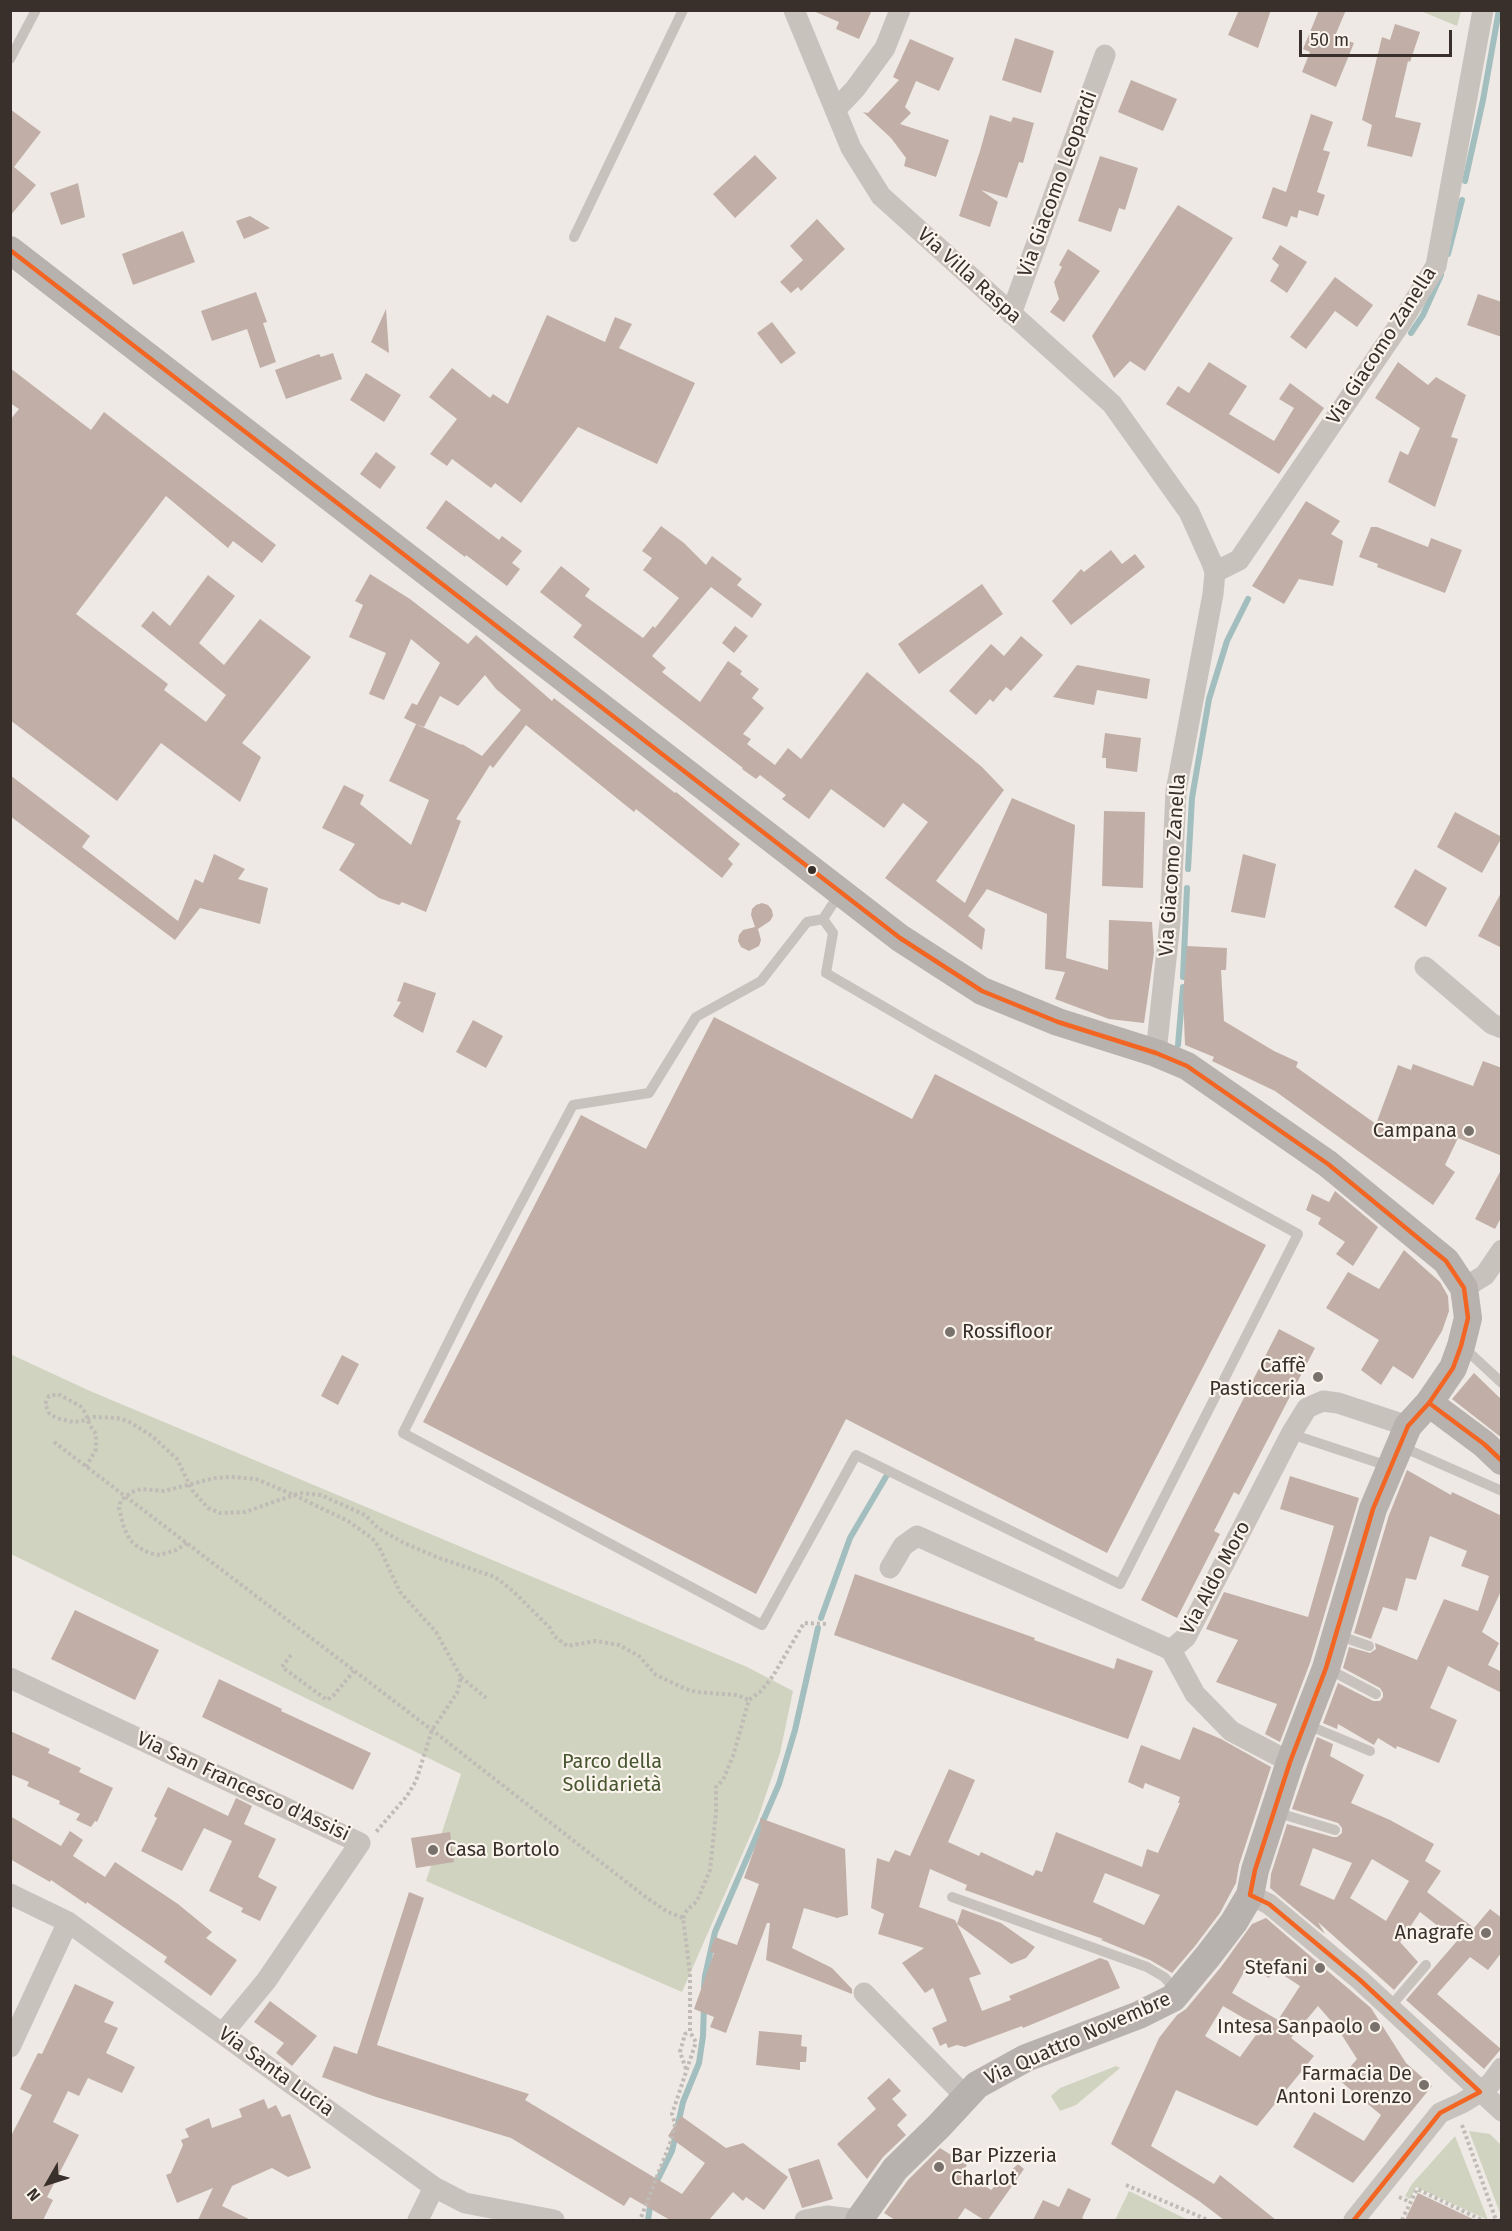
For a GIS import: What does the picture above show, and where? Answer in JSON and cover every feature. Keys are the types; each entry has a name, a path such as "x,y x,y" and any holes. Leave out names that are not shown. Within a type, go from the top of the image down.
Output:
{"street":[{"name":"Via Villa Raspa","path":"794,10 851,148 881,196 1112,404 1189,512 1215,572"},
{"path":"834,110 855,89 885,48 900,10"},
{"name":"Via Giacomo Zanella","path":"1156,1053 1170,922 1176,791 1213,594 1215,572 1239,560 1402,321 1436,266 1483,10"},
{"name":"Via Giacomo Leopardi","path":"1011,314 1105,55"},
{"path":"10,250 900,938 982,991 1058,1022 1156,1053 1187,1066 1328,1164 1446,1261 1464,1288 1485,1275 1502,1250"},
{"path":"1425,967 1492,1024 1502,1028"},
{"name":"Via Quattro Novembre","path":"859,2220 895,2169 939,2126 965,2096 983,2081 1026,2058 1139,2015 1173,1998 1234,1922 1250,1895 1290,1762 1340,1635 1373,1509 1400,1446 1453,1368 1461,1346 1468,1318 1464,1288"},
{"name":"Via Aldo Moro","path":"890,1568 903,1546 917,1536 1172,1650 1186,1637 1291,1434 1307,1408 1323,1401 1338,1402 1400,1446"},
{"path":"1429,1403 1484,1444 1502,1461"},
{"path":"1172,1650 1194,1694 1231,1731 1290,1762"},
{"name":"Via San Francesco d'Assisi","path":"10,1678 360,1843 266,1981 223,2033"},
{"name":"Via Santa Lucia","path":"10,1894 68,1923 434,2187 465,2203 554,2220"},
{"path":"1250,1895 1269,1904 1390,2007 1502,2111"},
{"path":"10,2047 68,1923"},
{"path":"864,1994 965,2096"},
{"path":"1354,2220 1440,2113 1480,2092 1491,2083 1502,2068"},
{"path":"418,2220 434,2187"},
{"path":"805,2220 827,2217 859,2220"}],"lane":[{"path":"10,59 36,10"},
{"path":"574,237 683,10"},
{"path":"823,919 833,933 826,973 929,1033 1298,1233 1120,1584 856,1455 762,1625 403,1433 473,1293 573,1105 649,1094 696,1017 761,981 807,922 823,919 841,893"},
{"path":"1461,1346 1502,1383"},
{"path":"1291,1434 1400,1446 1502,1491"},
{"path":"1340,1635 1369,1646"},
{"path":"1326,1668 1376,1694"},
{"path":"1305,1724 1370,1751"},
{"path":"1274,1812 1335,1830"},
{"path":"952,1897 1147,1967 1164,1977 1179,1993"},
{"path":"1390,2007 1426,1965"}],"path":[{"path":"86,1467 96,1449 96,1434 88,1419 80,1406 58,1394 52,1394 45,1404 49,1413 56,1418 73,1422 88,1419 94,1417 117,1418 128,1421 164,1445 177,1459 190,1485 208,1508 230,1514 245,1512 294,1495 309,1493 329,1498 365,1515 378,1528 404,1543 439,1558 495,1577 513,1591 550,1628 554,1636 567,1646 590,1641 619,1645 639,1656 656,1675 686,1689 736,1695 749,1700"},
{"path":"54,1442 432,1730 643,1895 666,1911 683,1918"},
{"path":"187,1543 176,1550 160,1555 149,1553 138,1547 130,1540 121,1518 119,1508 121,1500 141,1489 164,1491 215,1479 244,1477 265,1482 348,1521 372,1538 379,1547 400,1592 436,1632 461,1677 486,1698"},
{"path":"640,2220 671,2141 675,2124 672,2114 696,2042 690,2032 690,1974 683,1918 687,1910 697,1901 710,1870 716,1813 716,1787 723,1780 733,1756 749,1700 760,1692 773,1676 804,1623 826,1624"},
{"path":"291,1655 282,1667 327,1700 354,1671"},
{"path":"360,1843 373,1835 407,1796 416,1781 432,1730 457,1693 461,1677"},
{"path":"686,2070 680,2052 685,2034 690,2032"},
{"path":"1455,2123 1468,2120"},
{"path":"1461,2122 1496,2220"},
{"path":"1126,2185 1208,2220"},
{"path":"1402,2220 1417,2189 1482,2220"},
{"path":"1399,2197 1410,2202"}],"green space":[{"path":"1421,11 1461,11 1457,26"},
{"name":"Parco della Solidarietà","path":"10,1354 90,1391 747,1667 793,1691 780,1753 758,1818 682,1992 426,1881 461,1774 11,1554"},
{"path":"1116,2066 1120,2068 1076,2105 1060,2111 1051,2096 1060,2088"},
{"path":"1469,2131 1490,2134 1501,2145 1502,2200 1500,2213"},
{"path":"1455,2136 1488,2220 1416,2187 1410,2199 1405,2196 1412,2184"},
{"path":"1129,2191 1184,2218 1190,2220 1115,2220"}],"building":[{"path":"811,10 872,10 859,39 836,29 839,22"},
{"path":"1239,10 1271,10 1258,48 1228,35"},
{"path":"1319,10 1346,10 1335,36 1354,43 1336,87 1302,72 1310,52 1303,49"},
{"path":"1395,24 1420,32 1410,62 1408,61 1395,117 1421,123 1412,157 1367,146 1372,125 1362,120 1382,37 1390,40"},
{"path":"1015,38 1054,51 1041,93 1002,80"},
{"path":"910,39 954,58 939,91 916,81 905,107 911,113 900,124 949,140 936,177 904,166 906,158 891,138 863,112 868,113 899,80 893,77"},
{"path":"1131,80 1177,99 1163,131 1118,112"},
{"path":"10,109 41,132 14,167 36,185 10,216"},
{"path":"1311,114 1333,122 1323,150 1330,152 1317,192 1325,195 1318,216 1299,210 1297,218 1291,216 1287,227 1262,218 1273,187 1286,192"},
{"path":"990,115 1011,122 1013,117 1034,123 1023,163 1019,162 1007,198 981,190 998,202 990,227 959,216"},
{"path":"755,155 777,178 735,218 713,194"},
{"path":"1100,156 1138,168 1125,210 1119,208 1111,232 1078,221"},
{"path":"78,183 85,217 61,225 50,193"},
{"path":"1178,205 1233,238 1145,371 1130,361 1114,378 1092,336"},
{"path":"250,216 270,228 244,239 236,221"},
{"path":"817,219 845,249 801,291 798,287 791,293 780,282 803,260 790,246"},
{"path":"183,231 195,262 133,285 122,254"},
{"path":"1280,245 1307,262 1287,293 1270,281 1279,265 1272,259"},
{"path":"1068,249 1100,271 1064,322 1050,312 1059,299 1054,282 1062,267 1059,265"},
{"path":"1335,277 1373,305 1357,327 1335,311 1306,349 1290,337"},
{"path":"256,292 267,322 263,323 276,362 260,368 247,329 212,341 201,311"},
{"path":"1478,294 1502,302 1502,337 1467,325"},
{"path":"386,309 389,353 371,342"},
{"path":"547,315 605,342 615,317 632,324 619,348 695,383 657,464 578,427 521,503 495,483 491,488 452,459 447,466 430,454 457,419 429,397 452,368 490,398 493,394 508,404"},
{"path":"772,322 796,353 781,364 757,333"},
{"path":"333,353 342,379 286,399 275,370 319,354 321,357"},
{"path":"1209,362 1247,386 1229,414 1274,441 1294,408 1279,399 1290,383 1324,408 1279,474 1166,404 1178,386 1189,393"},
{"path":"1398,362 1428,385 1436,377 1466,395 1451,437 1458,439 1435,507 1388,482 1400,451 1408,455 1420,428 1375,398"},
{"path":"10,368 91,430 104,412 276,545 262,563 233,541 228,548 166,496 76,614 168,684 164,690 206,722 226,695 141,626 153,611 170,626 208,575 235,596 199,643 224,665 260,619 311,657 242,743 261,757 240,802 161,743 117,801 10,720 10,420 19,409 10,403"},
{"path":"366,373 401,395 384,422 350,400"},
{"path":"376,452 396,467 380,489 360,474"},
{"path":"446,500 499,540 502,536 522,551 512,563 520,569 507,586 426,528"},
{"path":"1306,501 1340,521 1331,534 1343,541 1333,586 1299,579 1284,604 1252,586"},
{"path":"661,526 684,543 706,565 712,556 742,579 737,585 762,604 752,618 711,587 652,656 666,668 662,672 700,702 728,661 742,671 740,674 759,689 752,698 764,708 743,734 751,739 747,744 775,765 788,748 801,759 867,672 982,767 1004,790 936,881 965,903 1012,798 1075,825 1066,958 1108,970 1109,920 1152,922 1154,953 1144,1023 1109,1019 1055,999 1065,972 1045,969 1047,914 987,889 968,916 985,929 982,950 885,878 928,822 903,803 884,828 831,789 809,819 782,799 786,795 760,775 756,779 742,769 573,637 582,625 540,592 561,566 590,589 585,596 643,638 653,626 655,628 679,598 643,570 652,558 642,551"},
{"path":"1371,527 1377,527 1428,547 1431,538 1462,550 1445,593 1377,567 1378,564 1359,557"},
{"path":"1111,550 1122,564 1135,554 1145,567 1071,625 1052,601 1081,569 1084,572"},
{"path":"370,574 410,599 468,644 476,635 552,701 554,698 740,844 728,859 733,864 722,878 636,809 634,812 526,725 493,768 490,765 456,819 461,821 426,912 402,902 399,905 379,898 339,870 355,844 322,828 344,785 364,795 360,804 411,845 429,800 389,781 416,724 404,718 412,703 417,705 440,663 411,639 384,700 369,694 386,653 349,637 363,605 355,601","holes":["485,675 496,689 521,710 482,756 462,744 416,724 424,727 440,696 458,706"]},
{"path":"982,584 1003,614 919,674 898,644"},
{"path":"735,626 748,636 734,653 722,643"},
{"path":"1021,636 1043,655 1011,691 1006,687 993,702 990,699 976,715 949,691 991,644 1004,656"},
{"path":"1077,665 1150,679 1147,699 1097,690 1094,705 1053,697"},
{"path":"1105,733 1141,738 1137,772 1106,768 1106,758 1102,758"},
{"path":"10,775 90,836 82,847 178,921 195,879 203,883 214,854 245,869 238,879 268,888 260,924 200,908 175,940 10,816"},
{"path":"1104,811 1145,812 1143,888 1102,886"},
{"path":"1455,812 1502,837 1482,873 1437,847"},
{"path":"1243,854 1276,864 1265,918 1231,912"},
{"path":"1415,869 1447,888 1426,927 1394,907"},
{"path":"1502,891 1502,948 1478,936"},
{"path":"762,903 768,905 773,916 770,921 758,929 761,940 759,946 749,951 741,947 738,941 739,935 743,930 755,927 751,915 752,909"},
{"path":"1187,946 1227,948 1226,970 1221,970 1224,1021 1274,1051 1298,1062 1296,1067 1376,1124 1398,1065 1411,1070 1413,1064 1473,1086 1483,1061 1502,1068 1502,1156 1458,1138 1445,1165 1455,1172 1433,1205 1275,1091 1212,1061 1214,1057 1185,1045 1183,996"},
{"path":"404,982 436,993 423,1033 393,1016 401,1002 397,1001"},
{"name":"Rossifloor","path":"714,1017 912,1119 935,1074 1266,1245 1107,1553 846,1419 756,1594 423,1422 581,1115 646,1149"},
{"path":"473,1020 503,1036 486,1068 456,1052"},
{"path":"1502,1168 1502,1216 1495,1229 1475,1219"},
{"path":"1335,1191 1378,1227 1353,1266 1336,1254 1345,1242 1318,1224 1321,1218 1306,1210 1312,1194 1329,1202"},
{"path":"1404,1250 1440,1282 1448,1296 1449,1311 1442,1331 1413,1379 1393,1366 1381,1385 1361,1370 1379,1340 1326,1308 1348,1272 1379,1289"},
{"path":"1279,1329 1315,1348 1239,1495 1234,1492 1214,1531 1220,1534 1177,1618 1141,1600"},
{"path":"342,1355 359,1364 338,1405 321,1396"},
{"path":"1474,1373 1502,1400 1502,1438 1452,1399"},
{"path":"1407,1470 1451,1495 1452,1492 1502,1516 1502,1589 1482,1632 1499,1643 1488,1665 1502,1672 1502,1693 1448,1666 1430,1708 1457,1720 1439,1763 1397,1746 1396,1749 1378,1738 1374,1745 1338,1724 1337,1729 1323,1723 1338,1683 1373,1701 1380,1701 1383,1697 1380,1688 1343,1668 1349,1647 1370,1653 1376,1649 1375,1643 1417,1660 1444,1599 1478,1611 1489,1576 1461,1566 1467,1551 1430,1536 1416,1580 1406,1578 1397,1611 1383,1607 1371,1639 1354,1633 1389,1515"},
{"path":"1290,1476 1359,1498 1310,1663 1280,1742 1265,1734 1277,1704 1216,1682 1238,1640 1206,1629 1224,1592 1308,1617 1334,1526 1280,1509"},
{"path":"855,1574 1035,1638 1034,1640 1114,1669 1117,1658 1153,1671 1128,1739 834,1635"},
{"path":"75,1610 159,1650 135,1700 51,1659"},
{"path":"219,1679 371,1753 353,1790 202,1717"},
{"path":"1193,1727 1221,1739 1271,1767 1239,1865 1236,1883 1220,1913 1195,1946 1172,1973 1150,1960 1101,1940 1103,1939 965,1890 967,1885 930,1869 919,1907 955,1920 981,1974 969,1978 982,2011 1011,2000 1009,1996 1100,1958 1108,1961 1120,1988 1023,2028 1022,2026 965,2047 957,2045 948,2048 946,2043 940,2046 932,2028 947,2021 933,1988 925,1993 902,1963 924,1948 878,1934 884,1914 871,1908 877,1858 889,1862 895,1850 910,1856 949,1769 975,1780 948,1842 979,1856 981,1852 1033,1876 1036,1870 1042,1872 1056,1832 1142,1867 1147,1849 1158,1853 1180,1803 1178,1803 1180,1797 1145,1783 1143,1789 1128,1782 1141,1745 1180,1760","holes":["1105,1873 1160,1895 1144,1925 1093,1902"]},
{"path":"10,1731 50,1749 48,1753 81,1768 79,1772 113,1788 97,1822 95,1821 91,1827 76,1820 80,1814 59,1804 60,1801 27,1786 29,1782 10,1774"},
{"path":"1317,1737 1333,1744 1330,1756 1364,1775 1351,1803 1390,1820 1434,1844 1425,1861 1441,1871 1427,1892 1474,1928 1490,1909 1502,1918 1502,1952 1488,1970 1470,1957 1437,1994 1501,2049 1484,2069 1406,2000 1457,1941 1420,1912 1400,1942 1418,1962 1394,1990 1318,1922 1325,1934 1270,1888 1271,1874 1287,1824 1333,1837 1342,1833 1342,1828 1338,1823 1292,1809","holes":["1313,1848 1352,1863 1334,1900 1300,1885","1372,1859 1409,1881 1386,1921 1350,1898"]},
{"path":"168,1787 228,1816 236,1798 252,1806 244,1824 276,1839 258,1877 277,1887 260,1921 241,1912 243,1908 209,1891 232,1841 204,1828 182,1871 141,1851 157,1818 154,1816"},
{"path":"10,1816 61,1846 70,1831 83,1840 73,1856 105,1877 115,1862 178,1904 212,1932 206,1938 237,1960 211,1996 164,1962 167,1957 87,1902 86,1904 51,1880 50,1882 10,1859"},
{"path":"760,1818 845,1849 848,1915 837,1918 804,1908 792,1948 832,1968 852,1989 852,1994 766,1960 770,1923 767,1923 726,2033 710,2027 714,2017 694,2009 714,1953 710,1952 715,1937 737,1945 759,1884 744,1878 761,1830"},
{"name":"Casa Bortolo","path":"450,1832 454,1862 416,1868 411,1838"},
{"path":"409,1892 424,1898 377,2045 529,2094 525,2100 682,2194 705,2163 668,2136 681,2116 726,2148 743,2143 788,2177 764,2210 746,2197 743,2201 733,2192 709,2220 670,2220 630,2197 624,2206 511,2138 376,2097 322,2077 334,2046 357,2054"},
{"path":"962,1909 1001,1923 1035,1947 1026,1958 1011,1964 957,1924"},
{"path":"1266,1918 1371,2008 1406,2063 1432,2086 1353,2183 1293,2147 1314,2112 1364,2141 1381,2115 1339,2080 1357,2059 1338,2029 1318,2006 1291,2038 1314,2056 1257,2126 1176,2090 1151,2146 1214,2184 1220,2175 1276,2220 1224,2220 1199,2201 1111,2144 1159,2038 1221,1967 1252,1924","holes":["1248,1965 1269,1978 1274,1969 1300,1986 1278,2020 1232,1993","1223,2006 1261,2028 1240,2057 1205,2036"]},
{"path":"75,1984 114,2002 104,2022 118,2028 106,2053 135,2067 122,2093 88,2078 79,2096 68,2091 53,2122 79,2135 47,2197 53,2200 43,2220 10,2220 10,2138 32,2095 20,2089 38,2053 42,2054"},
{"path":"270,2001 317,2036 292,2066 276,2053 284,2043 254,2022"},
{"path":"759,2031 802,2035 801,2046 807,2047 806,2062 800,2062 800,2070 756,2065"},
{"path":"889,2078 901,2091 892,2099 907,2115 897,2125 906,2135 883,2157 867,2179 837,2144 876,2109 867,2098"},
{"path":"264,2099 268,2109 276,2105 282,2117 290,2114 311,2168 288,2177 272,2168 232,2186 222,2206 251,2220 198,2220 213,2188 177,2203 166,2175 171,2173 183,2145 181,2140 189,2137 185,2129 209,2118 212,2128 242,2117 239,2109"},
{"path":"940,2148 967,2165 964,2170 991,2190 1018,2164 1024,2169 988,2220 984,2220 965,2208 957,2220 895,2220 884,2213 908,2180"},
{"path":"819,2159 833,2199 802,2208 788,2169"},
{"path":"1068,2188 1091,2199 1082,2218 1086,2220 1033,2220 1043,2200 1059,2207"},
{"path":"1418,2193 1475,2220 1405,2220"}],"waterway":[{"path":"1465,181 1483,100 1499,10"},
{"path":"1448,254 1462,200"},
{"path":"1411,333 1423,315 1441,275"},
{"path":"1188,869 1192,798 1209,699 1227,641 1248,599"},
{"path":"1183,977 1187,888"},
{"path":"1178,1045 1183,987"},
{"path":"821,1618 850,1538 887,1475"},
{"path":"704,1987 715,1932 779,1784 795,1730 818,1628"},
{"path":"655,2185 672,2151 683,2102 699,2063 704,2006"},
{"path":"648,2220 651,2200"}],"transit line":[{"path":"10,250 900,938 982,991 1058,1022 1156,1053 1187,1066 1328,1164 1446,1261 1464,1288 1468,1318 1461,1346 1453,1368 1429,1403 1408,1426 1373,1509 1326,1668 1290,1762 1255,1870 1250,1895 1269,1904 1360,1980 1480,2092 1440,2113 1354,2220"},
{"path":"1429,1403 1484,1444 1502,1461"}],"place":[{"name":"Campana","path":"1469,1131"},
{"name":"Rossifloor","path":"950,1332"},
{"name":"Caffè Pasticceria","path":"1318,1377"},
{"name":"Casa Bortolo","path":"433,1850"},
{"name":"Anagrafe","path":"1486,1933"},
{"name":"Stefani","path":"1320,1968"},
{"name":"Intesa Sanpaolo","path":"1375,2027"},
{"name":"Farmacia De Antoni Lorenzo","path":"1424,2085"},
{"name":"Bar Pizzeria Charlot","path":"939,2167"}]}
